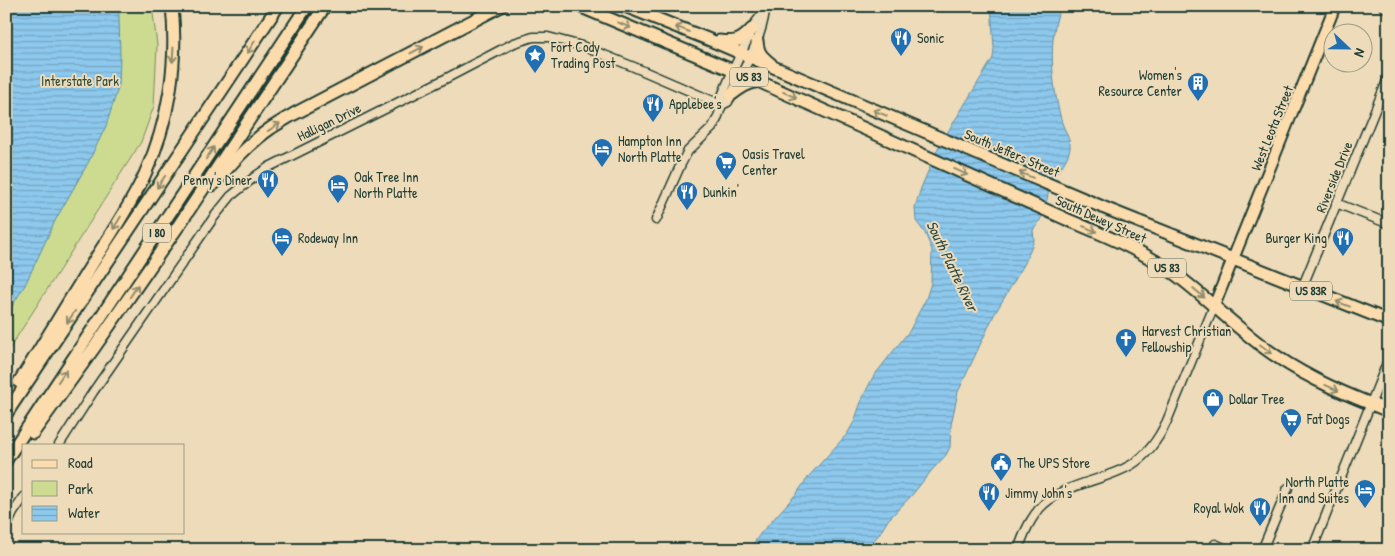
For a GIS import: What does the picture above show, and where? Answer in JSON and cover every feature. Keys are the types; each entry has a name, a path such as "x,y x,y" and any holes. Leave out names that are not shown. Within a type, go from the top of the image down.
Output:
{"highway":[{"path":"6,402 135,193 145,173 160,132 170,96 174,39 172,6"},
{"name":"I 80","path":"6,414 278,6"},
{"name":"I 80","path":"6,460 307,6"},
{"path":"25,444 179,225 325,6"},
{"path":"179,225 234,161 270,129 294,114 501,6"},
{"name":"US 83","path":"579,6 758,81"},
{"name":"South Jeffers Street","path":"625,6 710,40 1071,194 1302,288 1389,321"},
{"path":"638,6 660,20"},
{"path":"710,40 739,41 752,29"},
{"path":"757,40 762,57 781,71"},
{"path":"731,95 746,84 758,81"},
{"name":"South Dewey Street","path":"758,81 1146,255 1179,277 1262,347 1288,365 1328,386 1389,411"},
{"path":"6,471 22,448"}],"main road":[{"name":"West Leota Street","path":"1214,306 1335,6"},
{"path":"1385,6 1389,8"}],"street":[{"path":"745,56 752,29 762,9"},
{"path":"656,220 680,164 688,151 712,128 722,105 720,98 745,56 757,40 763,25 762,9"},
{"name":"Halligan Drive","path":"60,444 93,392 214,217 231,196 257,174 298,152 514,44 533,37 548,37 582,46 722,105"},
{"path":"722,105 728,102 737,72"},
{"name":"Riverside Drive","path":"1302,288 1389,76"},
{"path":"1336,203 1389,224"},
{"path":"1018,550 1033,517 1051,498 1066,490 1132,465 1153,446 1167,421 1214,306"},
{"path":"1312,550 1389,358"},
{"path":"1262,550 1288,488"},
{"path":"6,528 22,500"},
{"path":"1215,544 1229,550"}],"green space":[{"name":"Interstate Park","path":"6,6 152,6 157,45 154,106 141,142 6,354"}],"water":[{"name":"Interstate Park","path":"6,6 118,6 120,56 119,85 106,126 88,163 56,219 25,285 6,316"},
{"name":"South Platte River","path":"991,6 1061,6 1054,33 1052,62 1055,92 1070,148 1060,169 1053,176 1043,213 1033,230 1034,240 1025,263 994,315 958,392 951,425 950,447 946,455 888,520 866,550 749,550 760,534 797,493 809,476 847,434 873,377 910,330 926,299 931,283 932,250 925,233 916,221 915,207 938,148 993,58"}],"place":[{"name":"Sonic","path":"901,57"},
{"name":"Fort Cody Trading Post","path":"535,74"},
{"name":"Women's Resource Center","path":"1198,102"},
{"name":"Applebee's","path":"653,123"},
{"name":"Hampton Inn North Platte","path":"602,168"},
{"name":"Oasis Travel Center","path":"726,181"},
{"name":"Penny's Diner","path":"268,199"},
{"name":"Oak Tree Inn North Platte","path":"338,204"},
{"name":"Dunkin'","path":"687,211"},
{"name":"Rodeway Inn","path":"282,257"},
{"name":"Burger King","path":"1343,257"},
{"name":"Harvest Christian Fellowship","path":"1126,358"},
{"name":"Dollar Tree","path":"1213,418"},
{"name":"Fat Dogs","path":"1291,438"},
{"name":"The UPS Store","path":"1001,482"},
{"name":"North Platte Inn and Suites","path":"1365,509"},
{"name":"Jimmy John's","path":"989,512"},
{"name":"Royal Wok","path":"1260,527"}]}
